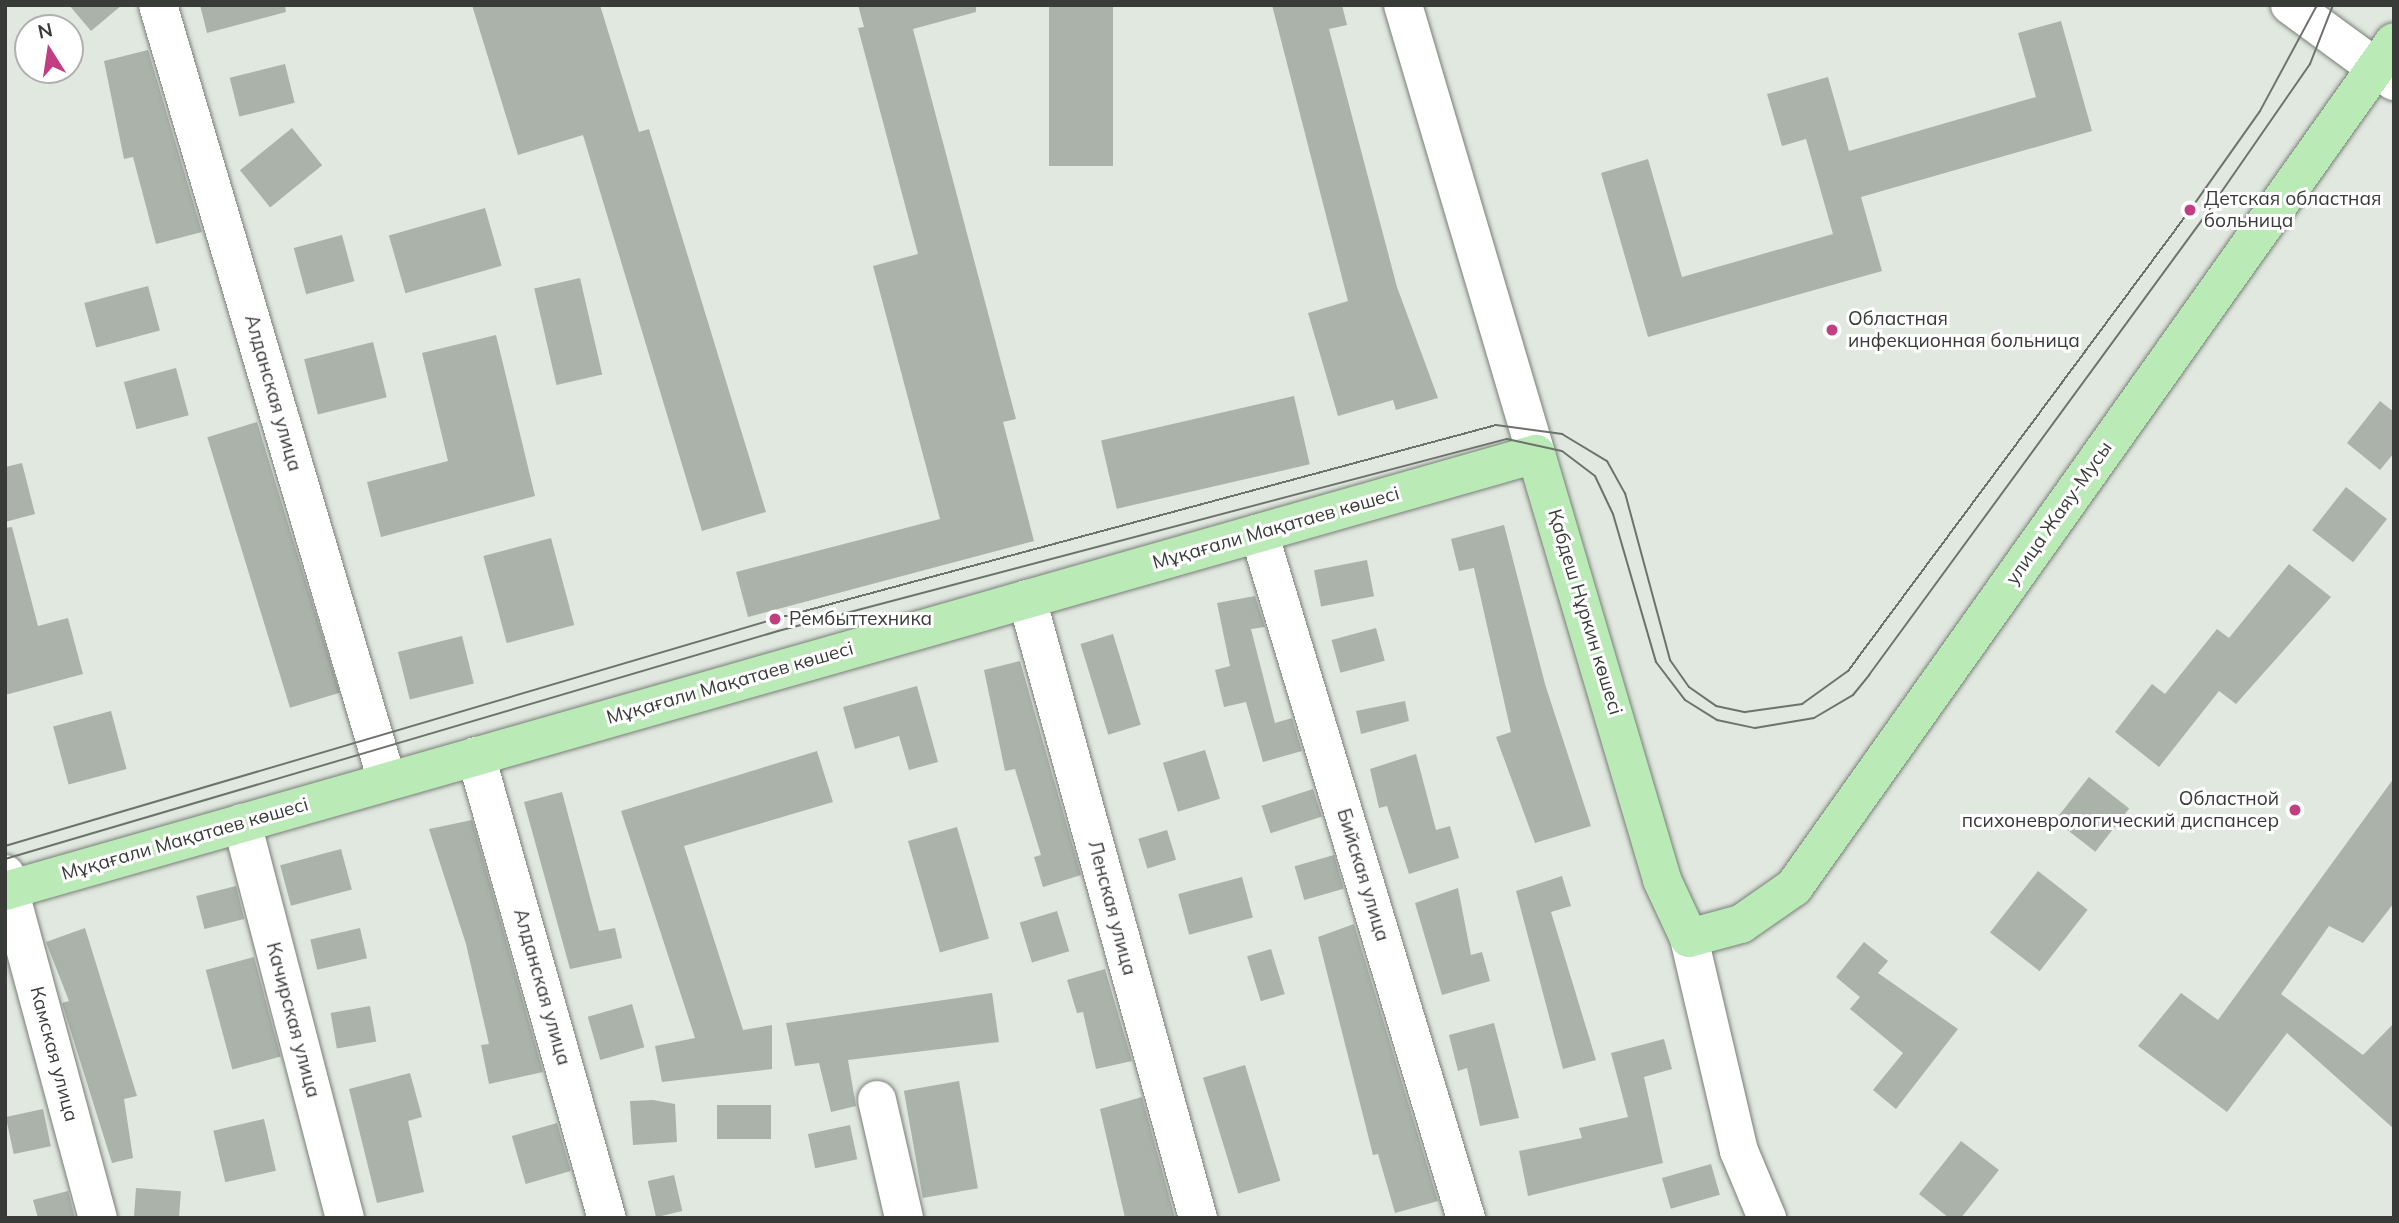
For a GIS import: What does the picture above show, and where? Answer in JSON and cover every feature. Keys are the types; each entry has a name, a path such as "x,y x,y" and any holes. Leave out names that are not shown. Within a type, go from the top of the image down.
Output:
{"main road":[{"name":"улица Жаяу-Мусы","path":"1689,938 1768,911 1794,887 2387,63"},
{"name":"Мұқағали Мақатаев көшесі","path":"7,885 242,823 1536,454"},
{"name":"Қабдеш Нұркин көшесі","path":"1536,454 1662,880 1689,938"}],"street":[{"name":"Алданская улица","path":"158,5 387,781"},
{"name":"Қабдеш Нұркин көшесі","path":"1403,5 1536,454"},
{"path":"2290,5 2387,63"},
{"name":"Бийская улица","path":"1259,533 1466,1218"},
{"name":"Ленская улица","path":"1027,599 1198,1218"},
{"name":"Алданская улица","path":"476,756 607,1218"},
{"name":"Качирская улица","path":"242,823 345,1218"},
{"name":"Камская улица","path":"7,885 98,1218"},
{"name":"Қабдеш Нұркин көшесі","path":"1689,938 1739,1151 1767,1218"},
{"path":"877,1100 904,1218"}],"building":[{"path":"69,5 122,5 91,31 84,23 84,14 77,14"},
{"path":"200,5 285,5 286,12 207,33"},
{"path":"472,5 600,5 639,132 649,129 766,512 702,531 583,135 518,155"},
{"path":"858,5 976,5 976,12 913,29 1016,419 1003,422 1034,541 748,617 736,572 940,519 873,266 918,254 858,28 864,27"},
{"path":"1049,5 1113,5 1113,166 1049,166"},
{"path":"1272,5 1342,5 1347,25 1329,29 1397,287 1438,398 1396,410 1393,400 1338,416 1308,313 1348,301"},
{"path":"2061,21 2092,131 1861,197 1882,271 1648,337 1601,173 1648,159 1682,277 1833,234 1806,139 1782,146 1767,94 1828,77 1849,151 2036,97 2018,33"},
{"path":"148,50 202,232 156,244 133,157 124,159 104,61"},
{"path":"285,64 295,103 239,117 230,78"},
{"path":"292,128 322,165 270,207 240,170"},
{"path":"485,208 502,266 405,293 389,236"},
{"path":"342,235 354,281 306,294 294,248"},
{"path":"580,278 602,374 556,385 534,289"},
{"path":"148,286 160,330 96,348 84,303"},
{"path":"496,335 535,496 381,537 367,482 448,461 422,353"},
{"path":"373,342 387,397 318,414 304,359"},
{"path":"176,368 189,415 137,429 124,382"},
{"path":"1294,396 1310,464 1117,509 1101,441"},
{"path":"2380,401 2394,412 2394,453 2380,470 2347,443"},
{"path":"257,422 340,693 290,708 207,437"},
{"path":"22,463 35,514 5,522 5,467"},
{"path":"2346,487 2387,519 2353,562 2312,530"},
{"path":"1504,525 1545,684 1591,826 1535,843 1496,737 1511,732 1474,568 1459,571 1451,539"},
{"path":"12,527 38,626 68,618 83,674 5,695 5,528"},
{"path":"551,538 574,625 507,643 483,556"},
{"path":"1367,560 1374,596 1321,607 1314,570"},
{"path":"2289,564 2331,597 2236,704 2219,691 2159,767 2115,732 2152,684 2165,694 2217,629 2229,638"},
{"path":"1255,596 1265,627 1251,629 1275,723 1292,718 1302,751 1263,762 1246,702 1224,707 1215,670 1230,666 1217,603"},
{"path":"1376,628 1385,661 1340,673 1332,640"},
{"path":"1113,634 1141,725 1108,735 1080,644"},
{"path":"462,636 474,684 410,700 398,652"},
{"path":"1020,661 1081,875 1043,887 1034,857 1041,855 1015,769 1005,771 984,670"},
{"path":"917,686 938,762 909,770 899,736 855,749 843,707"},
{"path":"1405,701 1409,721 1361,734 1356,711"},
{"path":"111,711 127,769 69,784 53,727"},
{"path":"1205,750 1220,799 1178,812 1163,763"},
{"path":"817,751 833,802 684,846 743,1030 772,1025 772,1069 662,1082 655,1046 695,1038 621,811"},
{"path":"1416,754 1436,830 1450,826 1459,858 1409,874 1387,806 1379,808 1370,769"},
{"path":"2089,777 2129,808 2095,852 2055,820"},
{"path":"2394,778 2394,903 2363,943 2329,926 2281,994 2363,1055 2394,1023 2394,1129 2287,1033 2227,1112 2138,1046 2181,993 2218,1020"},
{"path":"1313,789 1322,817 1271,833 1262,806"},
{"path":"562,792 599,931 615,928 622,958 570,969 524,802"},
{"path":"472,820 543,1072 489,1084 481,1045 489,1044 466,944 429,829"},
{"path":"957,827 989,939 940,953 908,841"},
{"path":"1167,830 1176,860 1147,868 1138,839"},
{"path":"341,849 352,890 291,906 280,865"},
{"path":"1334,855 1344,889 1304,900 1295,866"},
{"path":"2038,871 2088,910 2040,971 1990,932"},
{"path":"1562,876 1571,906 1551,912 1596,1060 1563,1069 1516,891"},
{"path":"1242,877 1253,918 1189,935 1178,894"},
{"path":"236,886 244,919 204,929 196,896"},
{"path":"1458,888 1471,955 1482,952 1490,981 1442,995 1415,903"},
{"path":"1057,911 1069,951 1032,963 1020,922"},
{"path":"1354,924 1438,1201 1395,1213 1378,1154 1373,1155 1318,937"},
{"path":"85,928 137,1096 124,1099 133,1158 112,1163 62,1003 69,1001 46,942"},
{"path":"360,928 367,958 317,970 310,939"},
{"path":"1864,942 1888,961 1878,973 1958,1029 1896,1109 1873,1090 1903,1053 1850,1009 1860,997 1836,977"},
{"path":"1271,949 1285,994 1261,1001 1247,956"},
{"path":"254,957 281,1056 232,1069 206,970"},
{"path":"1105,969 1132,1061 1096,1069 1083,1012 1077,1013 1067,980"},
{"path":"992,993 999,1042 848,1060 856,1106 831,1112 819,1063 795,1066 786,1023"},
{"path":"632,1004 644,1047 600,1060 588,1017"},
{"path":"370,1006 376,1041 337,1048 331,1013"},
{"path":"1494,1023 1519,1118 1480,1126 1467,1068 1458,1071 1449,1035"},
{"path":"1664,1039 1672,1069 1644,1077 1663,1163 1528,1196 1519,1151 1582,1138 1579,1128 1628,1117 1611,1053"},
{"path":"1245,1065 1280,1181 1238,1194 1203,1078"},
{"path":"410,1073 422,1117 408,1121 424,1192 377,1203 349,1089"},
{"path":"959,1081 978,1188 923,1198 904,1091"},
{"path":"1142,1097 1175,1218 1125,1218 1100,1109"},
{"path":"653,1100 675,1104 677,1142 633,1145 630,1101"},
{"path":"717,1105 771,1105 771,1139 717,1139"},
{"path":"43,1109 51,1146 14,1154 6,1117"},
{"path":"264,1119 276,1171 225,1182 213,1131"},
{"path":"557,1123 571,1171 526,1184 512,1136"},
{"path":"850,1125 857,1159 815,1168 808,1134"},
{"path":"1961,1141 1999,1170 1961,1218 1949,1218 1919,1194"},
{"path":"1711,1164 1720,1195 1671,1209 1662,1178"},
{"path":"674,1175 682,1211 656,1217 648,1181"},
{"path":"136,1188 181,1191 179,1218 134,1218"},
{"path":"68,1191 75,1218 38,1218 33,1200"}],"tram line":[{"path":"5,846 775,619 1496,425 1562,434 1607,461 1625,493 1670,660 1689,687 1716,706 1745,712 1802,704 1848,671 2190,210 2260,111 2317,5"},
{"path":"5,859 778,631 1507,439 1562,451 1595,476 1613,514 1656,662 1685,700 1717,720 1755,728 1814,718 1853,695 1869,675 2202,220 2310,64 2333,5"}],"place":[{"name":"Детская областная больница","path":"2190,210"},
{"name":"Областная инфекционная больница","path":"1832,330"},
{"name":"Рембыттехника","path":"775,619"},
{"name":"Областной психоневрологический диспансер","path":"2295,810"}]}
